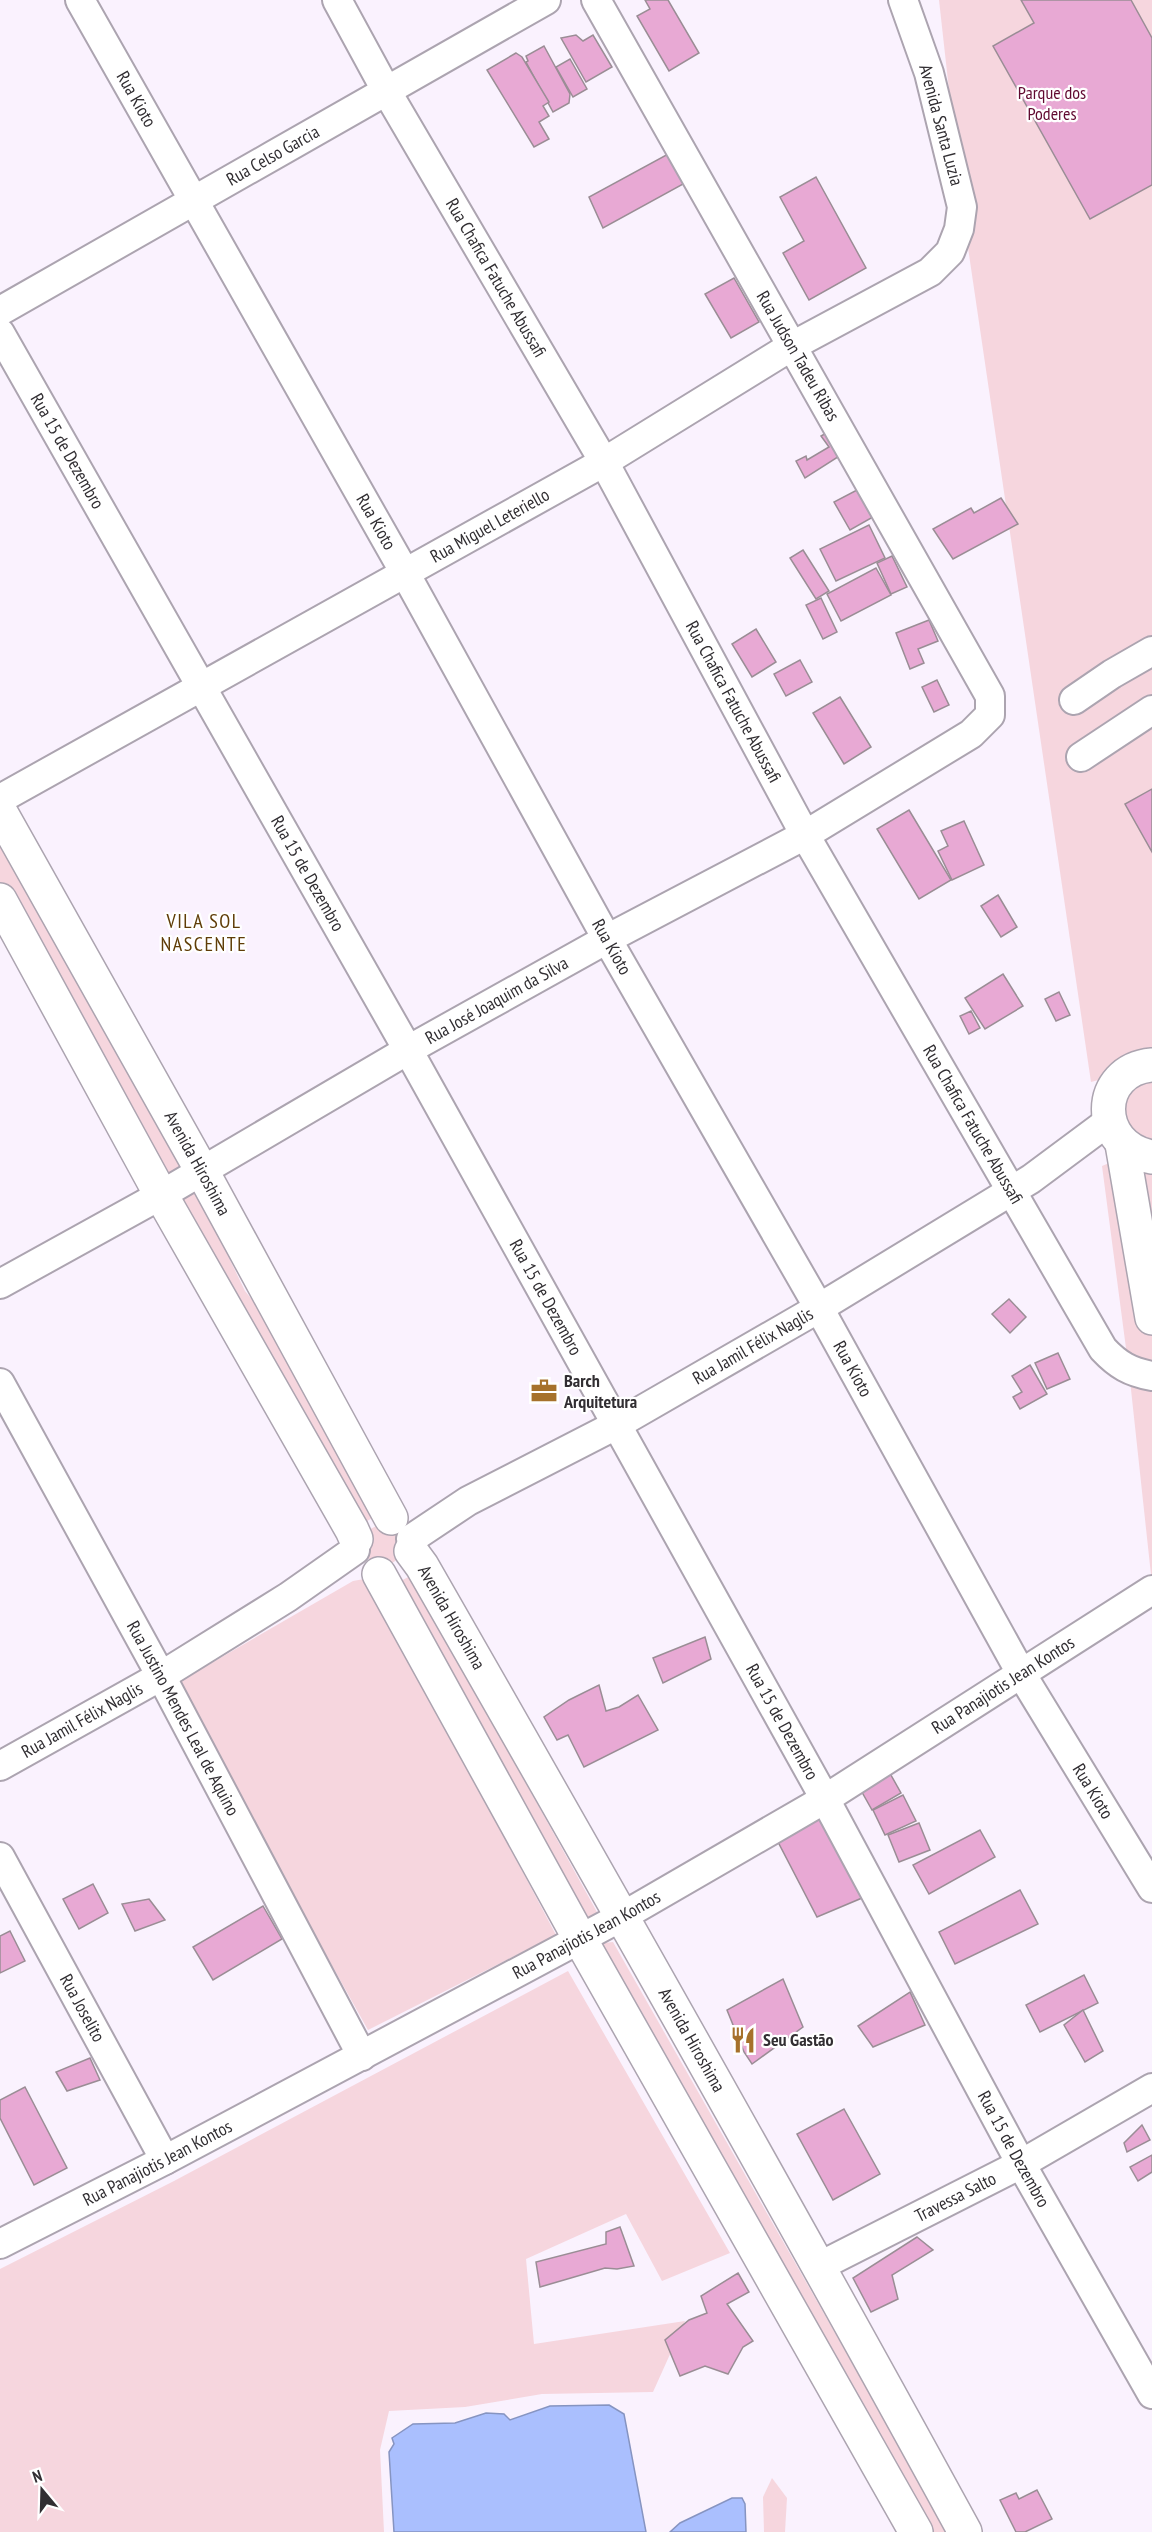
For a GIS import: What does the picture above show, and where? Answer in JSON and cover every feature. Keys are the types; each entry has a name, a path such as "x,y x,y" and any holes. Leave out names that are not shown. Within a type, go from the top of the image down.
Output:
{"main road":[{"name":"Avenida Hiroshima","path":"0,811 422,1566 623,1916 965,2532"},
{"path":"0,900 161,1195 346,1520 364,1557 916,2532"},
{"path":"1152,1065 1142,1066 1126,1074 1115,1087 1108,1103 1117,1136 1152,1318"},
{"path":"1117,1136 1137,1154 1152,1157"},
{"path":"381,1517 404,1533 403,1566 388,1574 364,1557 365,1524 381,1517"}],"street":[{"name":"Rua Kioto","path":"80,0 405,573 607,939 819,1308 1022,1675 1152,1888"},
{"name":"Rua Chafica Fatuche Abussafi","path":"337,0 387,92 603,462 805,835 1020,1185 1103,1349 1119,1366 1152,1376"},
{"name":"Rua Celso Garcia","path":"0,311 192,199 387,92 546,0"},
{"name":"Rua Judson Tadeu Ribas","path":"596,0 990,696 990,715"},
{"name":"Avenida Santa Luzia","path":"902,7 929,73 962,207 959,229"},
{"name":"Rua Miguel Leteriello","path":"0,799 603,462 792,346 930,272 950,252 959,229"},
{"name":"Rua 15 de Dezembro","path":"0,333 408,1050 825,1799 1021,2164 1152,2394"},
{"path":"1074,700 1112,674 1152,651"},
{"path":"1081,757 1152,710"},
{"name":"Rua José Joaquim da Silva","path":"0,1284 161,1195 408,1050 607,939 805,835 971,734 990,715"},
{"name":"Rua Jamil Félix Naglis","path":"404,1533 616,1425 819,1308 1020,1185 1117,1136"},
{"name":"Rua Justino Mendes Leal de Aquino","path":"0,1383 161,1676 362,2056"},
{"name":"Rua Jamil Félix Naglis","path":"0,1767 161,1676 288,1597 364,1557"},
{"name":"Rua Panajiotis Jean Kontos","path":"0,2244 165,2160 623,1916 825,1799 1152,1590"},
{"name":"Rua Joselito","path":"0,1857 165,2160"},
{"name":"Travessa Salto","path":"819,2266 1021,2164 1152,2088"}],"green space":[{"name":"Parque dos Poderes","path":"939,0 1152,0 1152,1066 1091,1082 962,207"},
{"path":"0,840 192,1181 245,1291 275,1328 381,1513 355,1528 0,883"},
{"path":"1152,1078 1152,1139 1132,1128 1125,1109 1132,1091 1141,1083"},
{"path":"1152,1145 1152,1584 1129,1371 1102,1166"},
{"path":"383,1525 397,1531 403,1545 397,1559 383,1565 369,1559 363,1545 369,1531"},
{"path":"414,1574 469,1680 597,1912 582,1922 391,1586"},
{"path":"364,1579 371,1584 556,1935 368,2030 175,1684 353,1581"},
{"path":"613,1942 948,2532 925,2532 597,1949 604,1943"},
{"path":"568,1971 730,2253 662,2281 626,2214 526,2259 534,2344 685,2321 653,2392 542,2394 465,2407 389,2411 380,2450 384,2532 0,2532 0,2269 174,2181"},
{"path":"772,2478 787,2498 785,2532 764,2532 763,2497"}],"water":[{"path":"609,2405 624,2414 646,2532 394,2532 389,2452 394,2444 392,2438 413,2424 455,2423 486,2413 504,2414 510,2420 550,2406"},
{"path":"732,2498 742,2498 745,2504 746,2532 670,2532 680,2523"}],"building":[{"path":"645,0 668,0 699,53 669,71 637,16 650,9"},
{"path":"1021,0 1131,0 1152,38 1152,185 1090,219 993,46 1034,23"},
{"path":"576,35 583,41 593,35 612,67 586,82 561,38"},
{"path":"544,46 570,94 569,103 553,112 526,62 528,61 526,56"},
{"path":"516,53 522,57 549,102 543,106 549,116 539,122 549,139 534,147 487,70"},
{"path":"570,59 587,89 573,97 556,67"},
{"path":"670,153 685,183 603,228 589,197"},
{"path":"816,177 866,268 809,300 783,253 804,241 780,197"},
{"path":"734,278 759,322 731,338 705,294"},
{"path":"828,432 841,455 805,478 796,461 806,456 807,460 829,447 821,436"},
{"path":"857,490 873,517 850,530 834,502"},
{"path":"1001,498 1018,524 953,559 933,529 971,508 974,513"},
{"path":"869,525 885,558 836,581 820,549"},
{"path":"803,550 829,591 816,599 790,558"},
{"path":"892,556 907,587 891,594 877,563"},
{"path":"876,568 891,595 841,621 827,594"},
{"path":"821,598 837,632 823,639 806,605"},
{"path":"929,620 938,641 918,649 924,663 910,669 896,633"},
{"path":"756,629 776,662 752,677 732,644"},
{"path":"800,660 812,682 786,696 774,674"},
{"path":"937,680 949,705 934,712 922,687"},
{"path":"840,697 871,747 844,764 813,713"},
{"path":"1152,789 1152,852 1125,804"},
{"path":"909,810 951,880 919,899 877,829"},
{"path":"964,821 984,865 952,880 938,851 948,846 941,831"},
{"path":"998,895 1017,927 1001,937 981,906"},
{"path":"1003,974 1023,1006 985,1029 965,998"},
{"path":"1059,992 1070,1015 1056,1021 1045,999"},
{"path":"971,1011 980,1028 969,1034 960,1016"},
{"path":"1009,1299 1026,1317 1010,1333 992,1314"},
{"path":"1058,1353 1070,1379 1047,1389 1035,1363"},
{"path":"1030,1365 1047,1394 1020,1409 1013,1397 1022,1392 1012,1376"},
{"path":"705,1637 711,1659 663,1683 653,1658"},
{"path":"599,1685 606,1711 619,1707 638,1695 658,1730 584,1767 568,1735 557,1740 544,1717 569,1700"},
{"path":"887,1768 901,1793 872,1810 858,1785"},
{"path":"903,1795 916,1821 885,1835 873,1810"},
{"path":"822,1817 862,1898 817,1917 776,1838"},
{"path":"919,1823 930,1850 899,1862 888,1835"},
{"path":"980,1830 995,1857 929,1894 913,1865"},
{"path":"93,1884 108,1913 79,1929 63,1899"},
{"path":"1020,1890 1038,1924 955,1964 939,1932"},
{"path":"149,1899 165,1920 135,1931 122,1904"},
{"path":"263,1906 282,1939 213,1980 193,1947"},
{"path":"10,1931 25,1961 0,1973 0,1936"},
{"path":"1084,1975 1098,2003 1040,2032 1026,2005"},
{"path":"783,1979 803,2027 752,2064 744,2052 727,2010"},
{"path":"910,1992 925,2025 873,2047 858,2026"},
{"path":"1083,2010 1103,2051 1085,2062 1064,2025"},
{"path":"90,2058 100,2080 67,2091 56,2072"},
{"path":"25,2087 67,2168 34,2185 0,2118 0,2100"},
{"path":"844,2109 880,2174 833,2200 797,2134"},
{"path":"1142,2125 1150,2140 1127,2152 1124,2143"},
{"path":"1152,2155 1152,2172 1138,2181 1130,2167"},
{"path":"620,2227 634,2266 617,2269 605,2268 540,2287 536,2262 606,2244 606,2232"},
{"path":"917,2237 933,2250 892,2275 898,2299 871,2312 853,2278"},
{"path":"738,2273 749,2292 727,2304 753,2341 743,2347 728,2374 705,2366 680,2376 665,2340 689,2320 707,2313 701,2296"},
{"path":"1037,2490 1052,2519 1025,2532 1016,2532 1000,2500 1016,2493 1019,2499"}],"place":[{"name":"Barch Arquitetura","path":"544,1391"},
{"name":"Seu Gastão","path":"743,2040"}],"district":[{"name":"VILA SOL NASCENTE","path":"204,932"}]}
